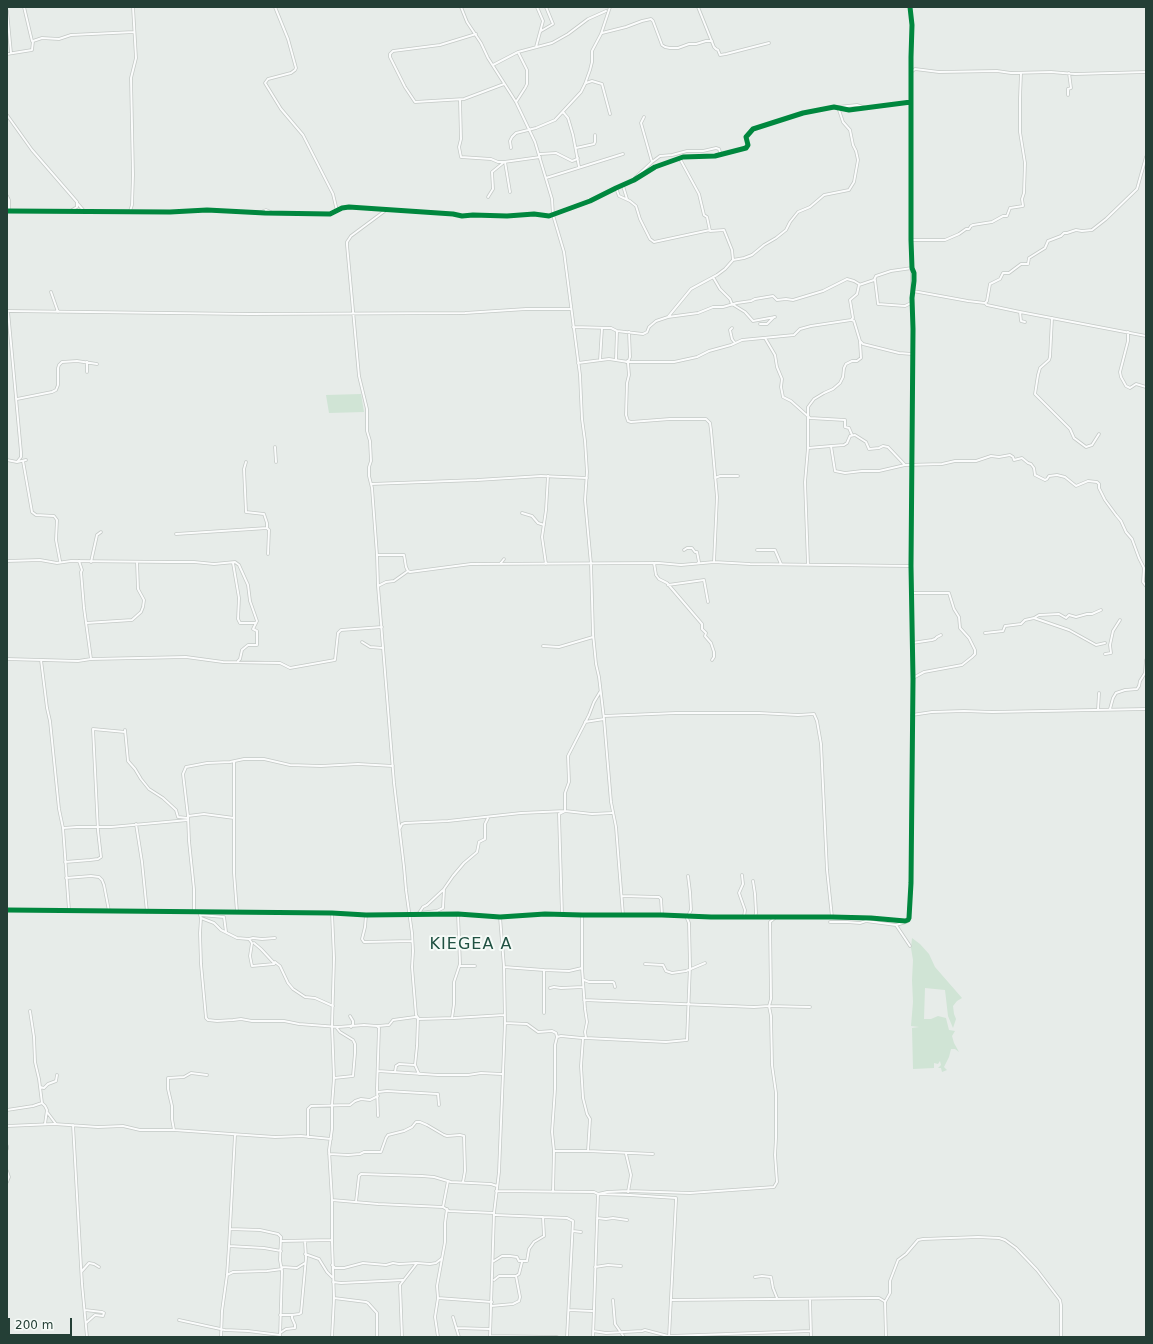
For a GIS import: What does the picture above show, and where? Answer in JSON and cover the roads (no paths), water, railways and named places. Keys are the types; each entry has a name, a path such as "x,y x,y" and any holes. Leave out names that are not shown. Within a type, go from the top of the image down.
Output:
{"street":[{"path":"7,54 32,50 33,41 24,7"},
{"path":"130,212 132,205 133,176 131,164 133,152 131,78 136,58 133,7"},
{"path":"275,7 288,39 296,68 291,73 268,79 265,83 281,109 303,136 333,194 337,211"},
{"path":"461,7 467,22 476,34 488,58 516,102 530,130 540,155 552,199 553,215 564,252 578,363 585,441 587,478 585,500 591,564 593,637 604,718 612,813 615,819 616,827 623,916"},
{"path":"536,47 543,21 537,7"},
{"path":"541,31 553,24 546,7"},
{"path":"493,65 518,52 555,42 588,19 610,7"},
{"path":"698,7 712,41 721,55 768,43"},
{"path":"830,922 860,923 866,921 896,925 907,921 910,918 913,679 911,594 913,329 911,240 911,8"},
{"path":"511,148 510,142 512,137 518,132 530,130 559,118 586,84 592,62 592,51 601,34 606,10"},
{"path":"7,11 11,53"},
{"path":"601,34 651,19 662,45 665,47 678,48 689,44 712,41"},
{"path":"33,41 46,38 59,39 71,35 134,32"},
{"path":"476,34 448,43 404,49 392,52 390,54 405,87 414,101 422,102 467,99 504,84"},
{"path":"516,102 527,84 527,69 518,52"},
{"path":"911,72 916,69 938,72 997,71 1009,73 1069,74 1146,72"},
{"path":"911,240 945,240 966,229 969,229 971,226 992,222 1003,216 1008,216 1010,208 1023,206 1022,198 1024,193 1025,163 1020,135 1021,73"},
{"path":"1068,95 1068,89 1071,88 1069,74"},
{"path":"586,84 592,81 602,84 610,114"},
{"path":"460,100 461,139 459,147 461,157 491,159 498,162 504,162 556,153 572,160 578,158"},
{"path":"838,107 849,110 911,102"},
{"path":"7,196 9,200 8,211 170,212 207,210 274,214 330,214 349,207 462,216 507,216 534,214 549,216 570,207 590,201 634,181 655,167 686,156 721,155 747,147 746,137 753,129 808,111 857,105 866,108"},
{"path":"668,317 691,289 725,269 733,260 743,259 752,255 776,238 786,230 798,212 810,207 824,195 846,191 852,187 856,174 858,157 853,145 850,130 843,122 838,107"},
{"path":"563,112 572,132 579,167"},
{"path":"7,115 32,150 84,211"},
{"path":"644,117 641,123 652,162"},
{"path":"576,148 594,144 595,135"},
{"path":"634,181 636,177 660,156 672,155 687,151 703,151 715,148 718,149 721,155"},
{"path":"546,178 623,154"},
{"path":"680,159 699,194 704,215 707,217 710,230"},
{"path":"985,303 987,301 990,284 1000,279 1003,273 1009,273 1021,264 1028,264 1029,258 1045,248 1048,241 1061,236 1064,233 1076,230 1092,230 1106,219 1137,189 1146,159"},
{"path":"504,162 510,192"},
{"path":"488,197 493,189 492,172 504,162"},
{"path":"623,186 627,199"},
{"path":"616,188 618,195 627,199 636,206 640,219 650,239 654,242 710,230 724,230 732,250 733,260"},
{"path":"69,211 77,207 78,204"},
{"path":"386,210 351,236 347,242 360,376 367,409 367,431 372,456 369,467 378,555 378,586 396,805 412,933 413,994 416,1015 418,1018 415,1065 419,1074"},
{"path":"912,269 891,271 876,276 875,280 878,304 906,306 912,302"},
{"path":"713,277 720,289 730,299 732,304 745,312 752,321 775,317 767,324 760,324"},
{"path":"573,327 611,328 617,331 645,333 656,321 668,317 698,313 713,307 722,307 773,296 777,300 793,300 822,292 847,280 854,281 860,285"},
{"path":"808,564 805,482 808,448 808,407 816,398 838,385 842,379 844,368 847,363 857,361 861,358 860,342 855,322 852,320 853,317 850,299 856,295 858,286 875,280"},
{"path":"51,292 58,312"},
{"path":"912,292 985,303 987,305 1020,312 1146,336"},
{"path":"17,462 21,459 21,456 17,399 7,311 250,314 465,313 526,309 571,309"},
{"path":"1020,312 1021,321 1024,322"},
{"path":"1052,318 1050,357 1049,360 1040,368 1035,394 1070,430 1074,438 1086,447 1092,445 1099,434"},
{"path":"578,363 600,360 627,362 676,362 697,357 709,351 742,340 794,335 800,329 810,326 852,320"},
{"path":"600,360 602,328"},
{"path":"732,328 730,330 732,339 735,343"},
{"path":"616,360 617,331"},
{"path":"629,332 630,359 627,362 629,375 627,383 627,420 632,422 669,419 708,420 712,430 717,498 714,562"},
{"path":"1128,332 1128,341 1120,372 1121,377 1126,386 1130,388 1136,384 1146,387"},
{"path":"765,338 775,355 777,367 782,379 781,387 783,397 814,418 844,420 845,427 848,428 852,435 866,442 869,449 880,448 883,446 888,447 905,465"},
{"path":"860,342 865,345 886,350 912,354"},
{"path":"17,399 56,390 58,385 58,368 62,362 70,361 97,364"},
{"path":"87,362 87,372"},
{"path":"808,448 844,445 852,435"},
{"path":"831,446 835,471 845,473 875,471 905,465 976,461 991,456 999,458 1011,455 1014,460 1022,458 1031,464 1034,468 1035,475 1044,480 1057,474 1065,477 1076,486 1088,481 1097,482 1104,500 1121,521 1126,532 1132,539 1144,568 1143,582 1146,586"},
{"path":"275,448 276,462"},
{"path":"7,460 17,462 26,460"},
{"path":"23,461 32,512 36,515 54,516 57,520 56,536 60,562"},
{"path":"246,462 244,469 246,512 264,514 268,523 267,528 269,530 268,554"},
{"path":"371,484 548,476 587,478"},
{"path":"546,564 542,536 548,476"},
{"path":"715,478 720,476 738,476"},
{"path":"522,513 532,516 538,523 544,525"},
{"path":"176,534 267,528"},
{"path":"91,562 97,535 101,532"},
{"path":"684,550 687,548 692,548 695,552 697,552 698,563"},
{"path":"757,550 775,550 780,564"},
{"path":"378,555 404,555 408,571"},
{"path":"500,564 504,559"},
{"path":"7,561 40,560 53,563 194,562 214,564 235,562 239,565 248,585 250,601 256,623 253,628 257,631 257,645 248,645 242,650 238,662"},
{"path":"78,562 82,570 82,595 91,659"},
{"path":"86,623 132,620 141,612 144,600 138,589 137,562"},
{"path":"378,586 386,582 394,581 408,571 414,572 472,564 654,563 681,565 714,562 911,566"},
{"path":"233,563 239,598 238,619 240,623 256,623"},
{"path":"654,563 656,575 659,579 668,585 702,624 702,629 706,633 705,636 714,652 714,657 712,660"},
{"path":"668,585 704,580 708,602"},
{"path":"911,594 949,593 954,609 959,617 960,628 969,638 976,650 972,658 962,665 954,668 924,672 913,679"},
{"path":"985,633 1002,631 1005,626 1021,624 1025,620 1039,615 1059,614 1066,618 1069,615 1076,617 1092,614 1101,610"},
{"path":"1034,618 1069,630 1096,645 1105,643"},
{"path":"1105,654 1111,653 1110,645 1113,630 1120,620"},
{"path":"7,659 78,661 91,659 186,657 280,664 290,668 332,662 335,660 339,631 382,627"},
{"path":"912,643 932,640 941,635"},
{"path":"543,646 559,648 593,637"},
{"path":"362,642 370,647 383,648"},
{"path":"41,660 50,721 58,809 63,828 68,910"},
{"path":"1110,710 1113,698 1116,694 1125,690 1137,689 1145,673 1146,660"},
{"path":"565,811 565,793 569,782 568,756 600,692"},
{"path":"1098,710 1099,694"},
{"path":"912,715 932,712 964,711 1146,710"},
{"path":"585,722 604,718 676,713 814,714 817,721 821,744 826,870 832,917"},
{"path":"65,862 90,860 100,858 101,855 98,827 93,729 125,731 128,762 135,769 140,779 149,789 163,798 176,810 178,817 188,818"},
{"path":"194,912 194,889 188,841 188,818 183,774 185,768 207,763 234,762 244,759 264,759 290,765 321,766 358,764 393,766"},
{"path":"234,762 234,873 237,912"},
{"path":"400,829 402,824 405,823 488,818 496,815 521,813 565,811 592,814 612,813"},
{"path":"562,915 559,814 565,811"},
{"path":"63,828 136,824 188,818 204,814 234,818"},
{"path":"416,915 444,889 456,872 477,852 480,842 485,838 485,824 488,818"},
{"path":"136,824 142,862 147,912"},
{"path":"742,875 743,884 739,893 745,910 744,917"},
{"path":"66,878 91,876 99,877 104,885 109,911"},
{"path":"687,916 691,910 688,876"},
{"path":"753,881 755,894 755,917"},
{"path":"419,913 437,911 442,908 444,889"},
{"path":"622,896 659,897 661,899 662,915"},
{"path":"7,910 194,912 237,938 276,938"},
{"path":"200,915 237,912 409,915 458,914 500,917 545,914 582,916 662,915 832,917 907,921"},
{"path":"332,913 334,958 334,1078 331,1139 329,1144 334,1298 332,1337"},
{"path":"366,914 362,939 364,942 412,940"},
{"path":"452,1018 454,1004 454,978 459,967 460,948 458,914"},
{"path":"200,915 224,917 226,932"},
{"path":"200,915 201,964 205,1016 208,1020 233,1020 241,1018 252,1021 284,1021 299,1024 351,1027 389,1025 393,1020 418,1018 504,1015"},
{"path":"582,916 582,968 587,1022 581,1066 583,1098 587,1114 590,1119 588,1151"},
{"path":"558,1037 564,1036 666,1042 685,1041 688,1039 687,1004 689,922 687,916"},
{"path":"500,917 504,968 504,1023 499,1164 494,1214 494,1261 490,1336 557,1337"},
{"path":"598,1194 628,1192 690,1193 772,1188 776,1185 776,1093 772,1065 770,922 776,917"},
{"path":"896,925 910,946"},
{"path":"249,939 252,943 250,956 252,966 274,964 275,962 280,966 288,983 293,989 305,997 315,998 333,1006"},
{"path":"254,943 269,957 274,964"},
{"path":"644,964 663,964 666,971 672,973 689,970 705,963"},
{"path":"459,967 475,966"},
{"path":"504,968 570,971 582,968"},
{"path":"544,970 544,1013"},
{"path":"583,979 589,982 613,982 615,987"},
{"path":"550,988 583,987"},
{"path":"584,1000 754,1007 810,1007"},
{"path":"30,1011 34,1037 35,1062 42,1103 56,1124"},
{"path":"350,1016 353,1024 351,1027"},
{"path":"504,1023 527,1024 538,1032 552,1031 556,1033 558,1037"},
{"path":"378,1026 378,1116"},
{"path":"334,1027 353,1040 355,1044 354,1076 334,1078"},
{"path":"553,1192 555,1045 558,1037"},
{"path":"395,1072 396,1066 399,1064 415,1065"},
{"path":"378,1071 438,1075 468,1075 481,1073 502,1074"},
{"path":"174,1130 172,1106 168,1089 168,1078 184,1077 191,1073 207,1075"},
{"path":"40,1087 44,1088 48,1084 56,1081 57,1074"},
{"path":"378,1092 387,1091 438,1094 439,1106"},
{"path":"308,1137 308,1109 311,1106 350,1105 361,1099 370,1100 378,1096"},
{"path":"7,1110 42,1103"},
{"path":"45,1124 47,1112"},
{"path":"329,1154 381,1152 388,1135 404,1131 412,1127 416,1122 420,1122 447,1136 464,1136 465,1171 463,1182"},
{"path":"73,1124 87,1337"},
{"path":"7,1126 73,1124 123,1126 140,1130 174,1130 235,1135 274,1137 294,1136 331,1139"},
{"path":"221,1337 222,1305 229,1246 235,1135"},
{"path":"554,1151 653,1154"},
{"path":"626,1154 631,1175 628,1192 630,1195"},
{"path":"7,1172 9,1177 7,1182"},
{"path":"356,1202 360,1174 434,1177 448,1181 491,1184 497,1186"},
{"path":"443,1207 448,1181"},
{"path":"496,1191 587,1192 598,1194 672,1198 676,1200 669,1337"},
{"path":"593,1337 598,1194"},
{"path":"332,1200 443,1207 449,1211 571,1219 574,1221 567,1337"},
{"path":"438,1337 435,1311 438,1298 437,1286 445,1242 444,1223 447,1209"},
{"path":"522,1262 527,1261 528,1249 534,1242 544,1236 543,1217"},
{"path":"597,1218 626,1220"},
{"path":"230,1229 264,1231 280,1235 282,1241 280,1260 282,1268 280,1335"},
{"path":"573,1231 581,1232"},
{"path":"886,1337 885,1302 890,1293 890,1281 897,1262 918,1240 978,1237 1000,1238 1012,1244 1037,1270 1060,1300 1061,1337"},
{"path":"280,1315 299,1314 301,1312 306,1254 305,1240"},
{"path":"282,1241 332,1240"},
{"path":"229,1246 264,1248 281,1251"},
{"path":"306,1254 319,1259 327,1272 333,1277"},
{"path":"494,1261 502,1256 510,1256 517,1257 518,1261 522,1262"},
{"path":"332,1265 335,1268 344,1268 363,1263 381,1265 393,1263 430,1264 436,1263 441,1259"},
{"path":"491,1306 513,1304 519,1301 516,1276 519,1274 522,1262"},
{"path":"226,1275 233,1272 296,1268 305,1263"},
{"path":"402,1337 400,1286 402,1280 417,1263"},
{"path":"82,1271 89,1264 94,1264 98,1267"},
{"path":"595,1267 608,1265 621,1266"},
{"path":"493,1281 499,1276 516,1276"},
{"path":"755,1277 771,1277 777,1298"},
{"path":"333,1282 341,1283 402,1280"},
{"path":"334,1298 368,1303 377,1313 377,1337"},
{"path":"438,1298 492,1302"},
{"path":"671,1300 879,1298 885,1302"},
{"path":"810,1299 812,1323 811,1337"},
{"path":"613,1300 615,1324 624,1337"},
{"path":"85,1310 104,1313 102,1316 95,1315 86,1323"},
{"path":"569,1310 592,1311"},
{"path":"280,1335 286,1329 295,1328 292,1315"},
{"path":"453,1317 459,1337"},
{"path":"179,1320 229,1330 248,1330 280,1335"},
{"path":"456,1328 490,1329"},
{"path":"593,1331 606,1333 645,1330 669,1337 811,1331"}],"district":[{"name":"KIEGEA A","path":"471,945"}]}
